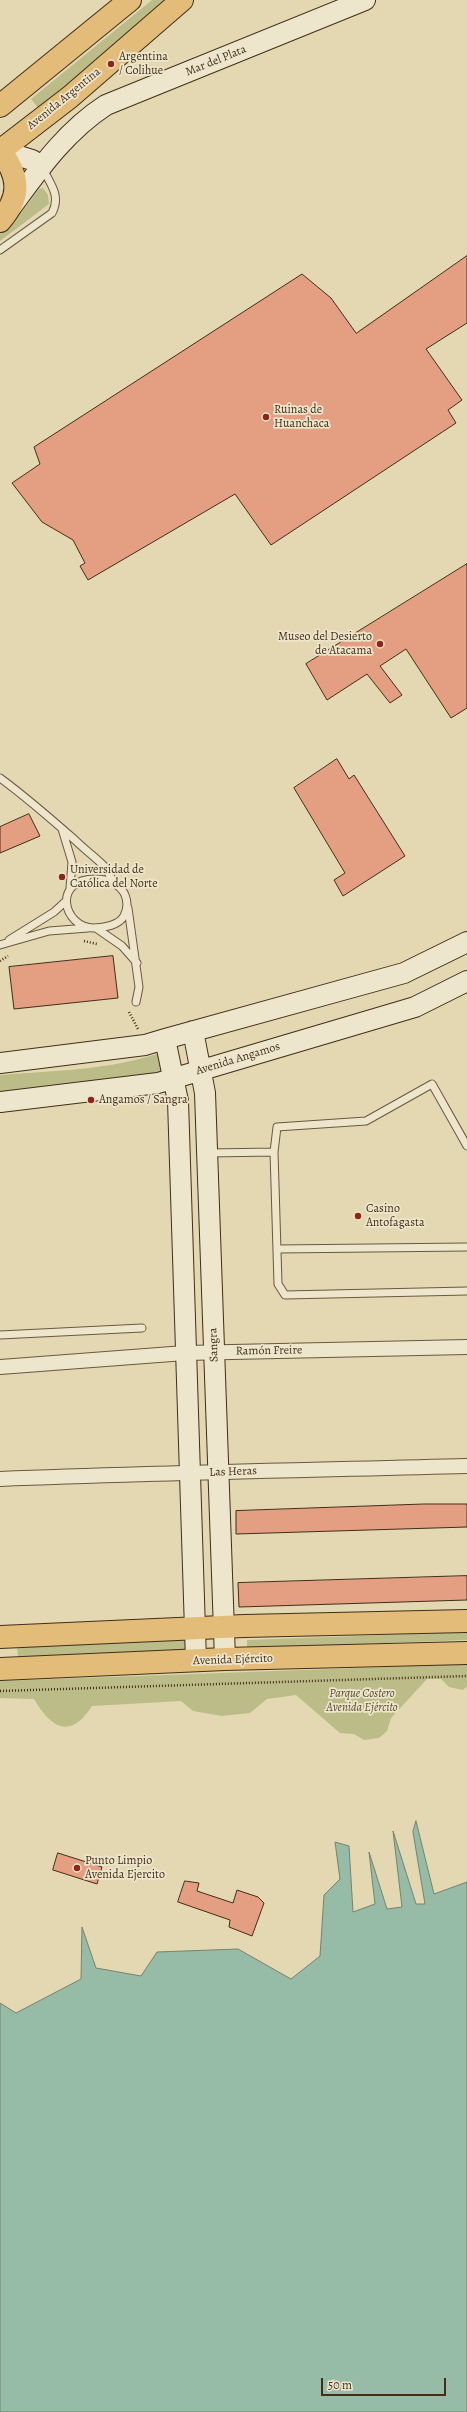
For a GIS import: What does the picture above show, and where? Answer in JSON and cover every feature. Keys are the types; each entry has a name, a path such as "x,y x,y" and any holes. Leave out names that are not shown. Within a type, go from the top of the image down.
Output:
{"main road":[{"path":"0,106 130,0"},
{"name":"Avenida Argentina","path":"0,150 70,97 182,0"},
{"path":"0,150 14,171 16,180 16,192 6,214"},
{"path":"0,1637 223,1627 467,1621"},
{"name":"Avenida Ejército","path":"0,1669 225,1659 467,1654"}],"street":[{"name":"Mar del Plata","path":"6,214 42,166 81,123 106,105 365,0"},
{"path":"0,150 32,160 42,166"},
{"path":"0,1063 146,1044 166,1040 193,1031 404,973 467,942"},
{"name":"Avenida Angamos","path":"0,1102 158,1083 174,1079 414,1007 467,981"},
{"name":"Sangra","path":"193,1031 205,1093 217,1474 225,1659"},
{"path":"166,1040 178,1100 196,1661"},
{"name":"Ramón Freire","path":"0,1367 185,1353 467,1347"},
{"name":"Las Heras","path":"0,1479 467,1466"}],"lane":[{"path":"0,250 52,213 57,204 55,194 42,166"},
{"path":"0,778 27,798 105,867 114,882 123,890 127,905 140,987 136,1002"},
{"path":"0,945 54,912 66,901 70,888 72,862 62,829"},
{"path":"70,888 78,882 91,879 114,882"},
{"path":"66,901 71,914 83,924 93,928 122,946 137,963"},
{"path":"0,945 49,931 93,928 114,924 122,919 127,905"},
{"path":"467,1146 432,1084 366,1121 276,1127 274,1152 278,1284 285,1295 467,1291"},
{"path":"208,1153 274,1152"},
{"path":"277,1249 467,1247"},
{"path":"0,1335 142,1328"}],"path":[{"path":"79,940 102,946"},
{"path":"0,961 11,954"},
{"path":"127,1008 136,1024"},
{"path":"0,1691 467,1676"}],"green space":[{"path":"152,0 166,0 39,109 31,99"},
{"path":"43,188 48,195 49,204 0,241 0,231 27,205 39,189"},
{"path":"157,1054 161,1057 162,1069 158,1074 0,1095 0,1075 99,1067"},
{"path":"467,1632 467,1640 247,1648 247,1640"},
{"path":"190,1640 190,1651 18,1658 17,1646"},
{"name":"Parque Costero Avenida Ejército","path":"467,1664 467,1686 463,1690 449,1687 441,1679 427,1679 391,1718 387,1731 379,1738 364,1740 354,1734 340,1733 296,1695 267,1699 250,1713 222,1716 193,1711 181,1701 92,1706 84,1717 76,1723 68,1726 61,1726 54,1723 40,1709 34,1699 0,1698 0,1681"}],"shaded area":[{"path":"416,1821 434,1894 467,1882 467,2412 0,2412 0,2003 16,2013 81,1979 82,1927 96,1968 141,1976 157,1952 238,1949 291,1979 320,1956 324,1895 340,1879 335,1842 349,1846 353,1912 375,1904 369,1852 387,1909 402,1907 393,1831 416,1904 425,1904 413,1832"}],"building":[{"name":"Ruinas de Huanchaca","path":"467,256 467,323 426,349 462,400 448,410 456,423 271,545 235,494 88,580 80,566 85,563 73,540 42,522 12,483 40,464 34,447 302,274 331,298 356,333"},
{"name":"Museo del Desierto de Atacama","path":"467,564 467,708 451,718 406,649 380,666 402,695 390,703 367,674 327,700 306,664"},
{"path":"337,759 349,779 354,775 405,856 343,896 334,880 345,873 294,788"},
{"path":"29,814 40,836 0,853 0,827"},
{"path":"113,956 118,998 14,1009 9,967"},
{"path":"424,1504 467,1504 467,1527 236,1534 236,1511"},
{"path":"467,1576 467,1600 239,1607 238,1583"},
{"name":"Punto Limpio Avenida Ejercito","path":"58,1853 102,1867 97,1884 53,1870"},
{"path":"185,1881 199,1883 197,1891 233,1903 237,1890 258,1897 264,1903 252,1936 229,1927 230,1920 178,1902"}],"place":[{"name":"Argentina / Colihue","path":"111,64"},
{"name":"Ruinas de Huanchaca","path":"266,417"},
{"name":"Museo del Desierto de Atacama","path":"380,644"},
{"name":"Universidad de Católica del Norte","path":"62,877"},
{"name":"Angamos / Sangra","path":"91,1100"},
{"name":"Casino Antofagasta","path":"358,1216"},
{"name":"Punto Limpio Avenida Ejercito","path":"77,1868"}]}
